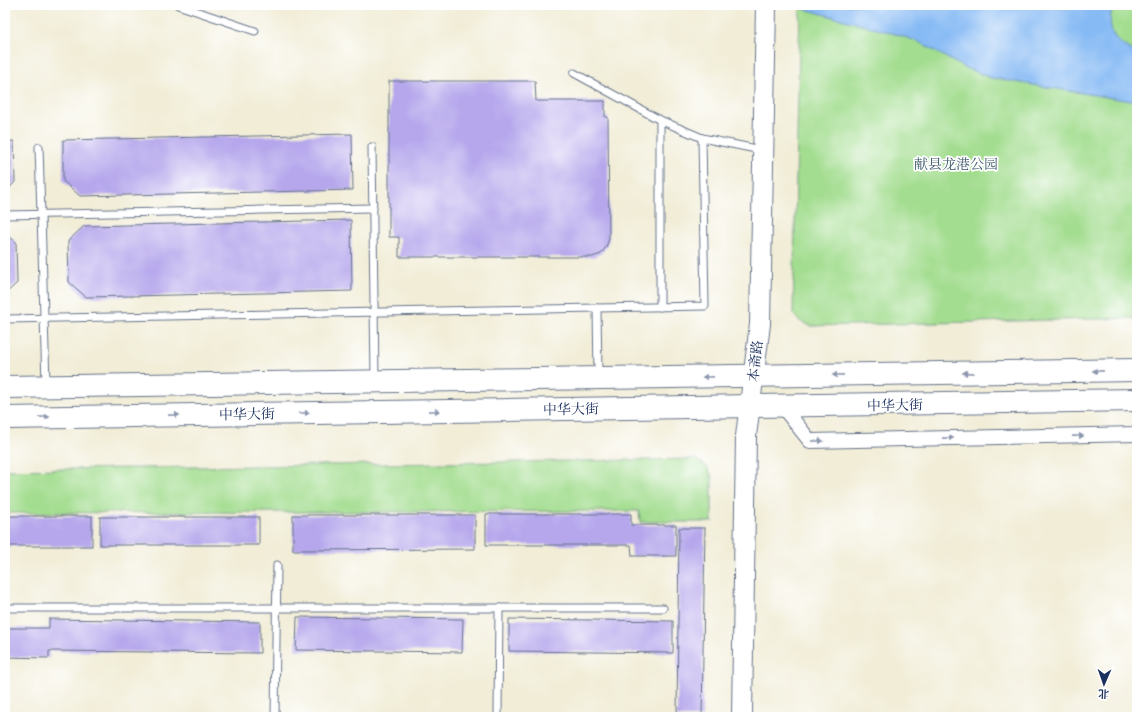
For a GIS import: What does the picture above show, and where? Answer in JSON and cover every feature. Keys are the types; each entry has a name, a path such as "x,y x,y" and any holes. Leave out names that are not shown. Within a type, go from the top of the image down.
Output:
{"main road":[{"path":"5,387 1137,370"},
{"name":"中华大街","path":"5,418 1137,400"}],"street":[{"name":"本斋路","path":"742,717 746,436 760,324 766,5"},
{"path":"782,406 810,441 1137,434"}],"lane":[{"path":"178,5 255,31"},
{"path":"574,73 660,120 702,138 763,151"},
{"path":"660,120 660,307"},
{"path":"5,319 705,306 702,138"},
{"path":"39,147 46,387"},
{"path":"372,147 375,382"},
{"path":"5,215 373,208"},
{"path":"597,308 598,379"},
{"path":"276,717 277,565"},
{"path":"5,608 663,608"},
{"path":"498,717 499,608"}],"green space":[{"name":"献县龙港公园","path":"800,5 1137,5 1137,318 811,326 798,320 793,313"},
{"path":"696,459 707,467 712,477 712,522 640,522 639,511 5,513 5,470"}],"water":[{"path":"790,5 1047,5 1066,8 1085,5 1113,5 1110,22 1113,34 1122,44 1137,52 1137,102 991,78 961,66 919,42 899,35"}],"building":[{"path":"389,81 535,81 536,101 605,101 605,117 608,117 609,239 601,254 592,257 399,257 399,237 389,237"},
{"path":"352,134 353,190 80,196 63,181 63,140"},
{"path":"14,141 15,182 5,193 5,142"},
{"path":"351,220 352,291 86,297 69,282 68,241 84,226"},
{"path":"5,233 16,242 17,283 5,294"},
{"path":"486,514 631,514 631,525 676,525 676,556 632,556 631,545 486,545"},
{"path":"293,515 475,515 475,549 293,550"},
{"path":"5,516 92,516 92,546 5,546"},
{"path":"100,517 259,517 259,545 100,545"},
{"path":"679,528 705,528 702,717 677,717"},
{"path":"297,617 463,619 462,652 296,650"},
{"path":"49,619 260,622 260,653 49,651 49,658 5,657 5,628 49,628"},
{"path":"509,619 673,621 673,653 509,651"}]}
